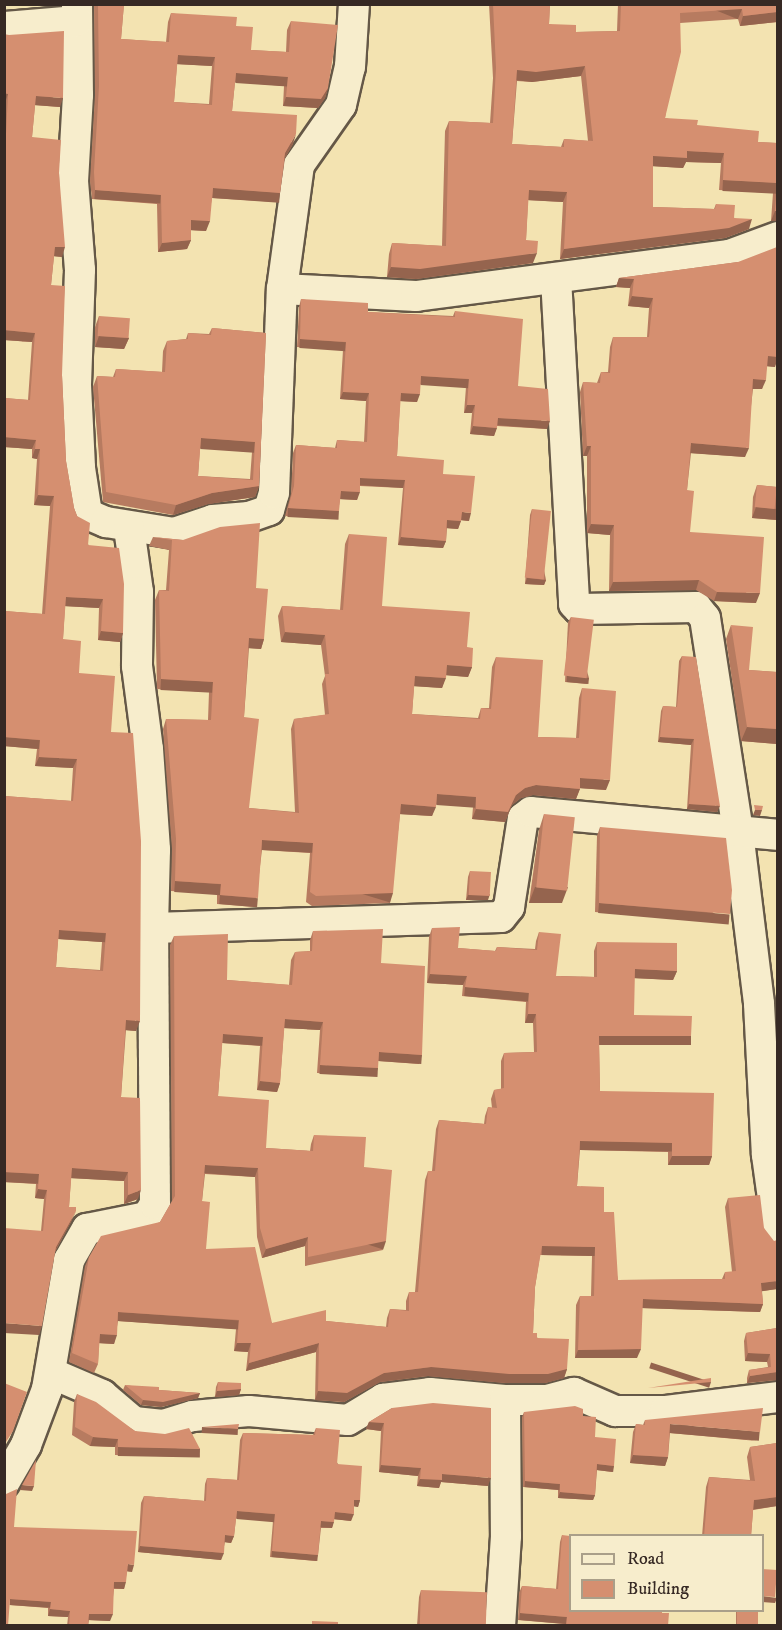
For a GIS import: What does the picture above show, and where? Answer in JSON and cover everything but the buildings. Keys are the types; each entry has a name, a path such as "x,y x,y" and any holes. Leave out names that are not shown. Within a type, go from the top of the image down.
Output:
{"street":[{"path":"4,27 77,13 73,181 80,270 76,385 80,468 87,514 129,528 174,533 213,520 249,517 269,510 274,493 282,288 298,165 341,105 350,67 354,4"},
{"path":"282,288 416,296 729,255 777,237"},
{"path":"556,279 574,604 579,609 696,607 701,611 738,832 759,1004 767,1155 777,1234"},
{"path":"4,1483 26,1445 51,1373 69,1260 87,1230 147,1217 155,1204 153,928 155,850 148,749 137,666 138,592 129,528"},
{"path":"153,928 501,917 509,908 523,818 531,812 777,836"},
{"path":"51,1373 102,1395 134,1422 163,1425 193,1416 249,1411 348,1420 383,1399 430,1393 505,1400 547,1400 574,1393 615,1411 665,1411 777,1397"},
{"path":"500,1626 506,1536 502,1471 505,1400"}]}
